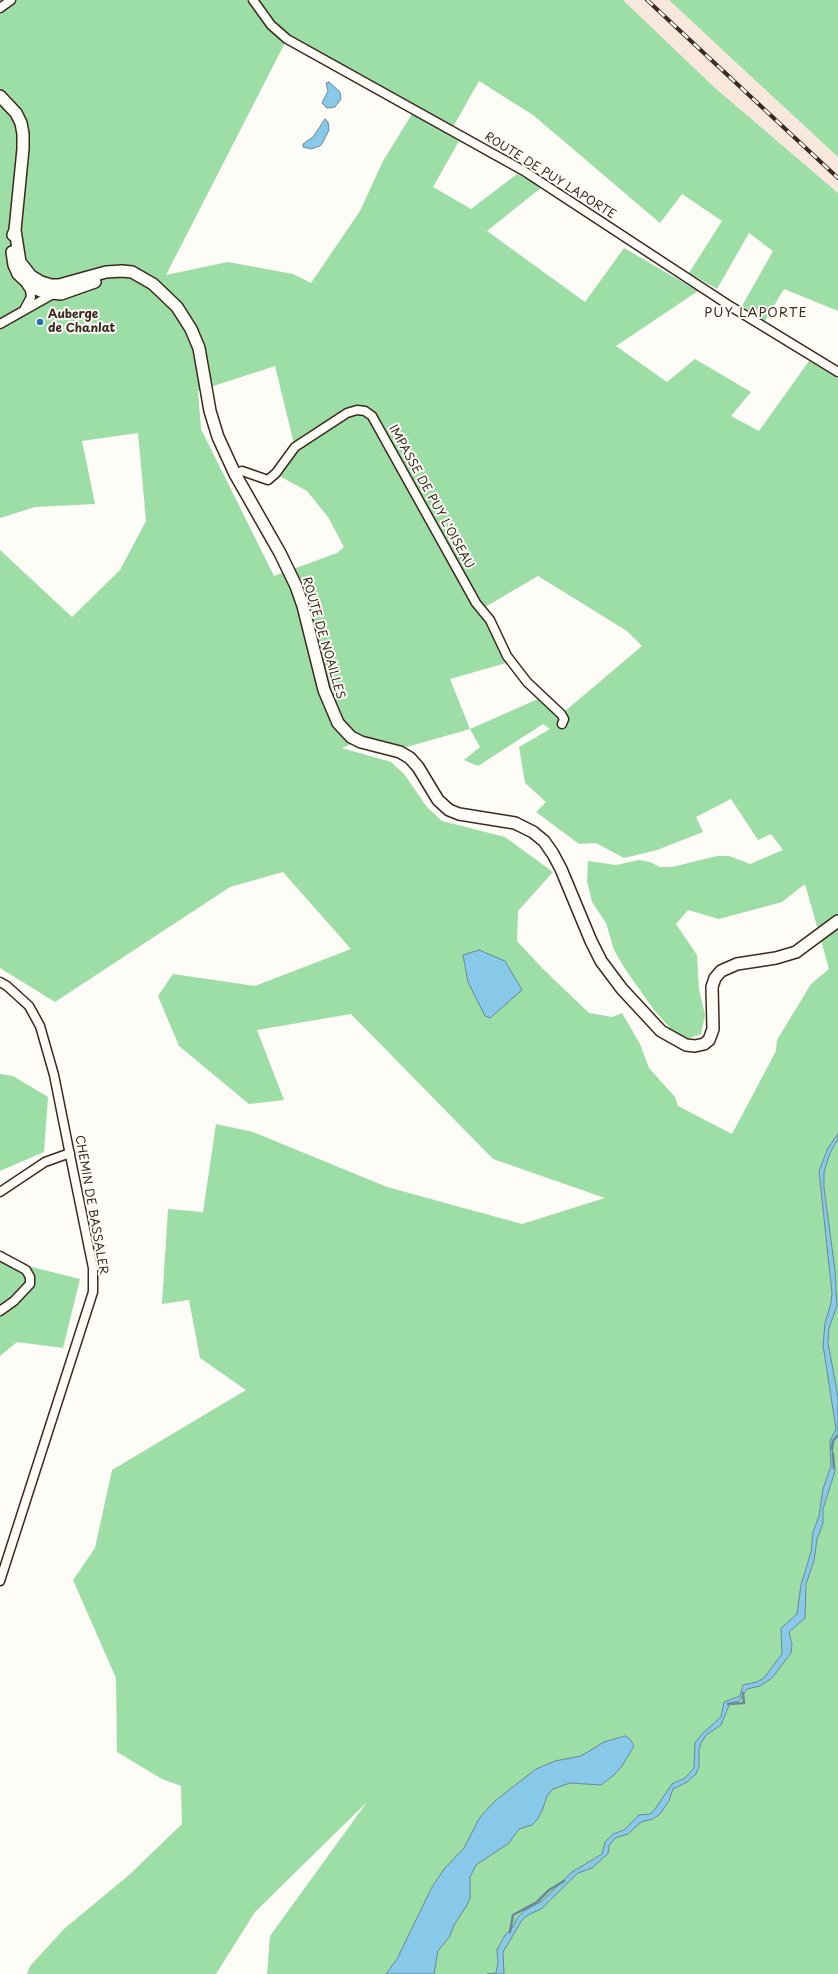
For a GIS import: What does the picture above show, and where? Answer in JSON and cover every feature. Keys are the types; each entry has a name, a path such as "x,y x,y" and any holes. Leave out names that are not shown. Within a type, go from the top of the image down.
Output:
{"main road":[{"path":"0,96 16,113 21,123 23,134 15,230 20,262 41,292"},
{"path":"15,230 12,236 12,257 14,265 26,283 41,292 70,291 114,276 143,277"},
{"name":"ROUTE DE NOAILLES","path":"41,292 51,285 122,271 132,272 143,277 161,290 174,304 187,321 201,356 213,424 235,474 280,553 296,586 303,606 326,696 332,713 344,731 351,737 361,742 400,752 410,758 418,767 438,800 449,810 459,814 515,823 533,832 544,841 563,873 588,934 601,961 628,996 667,1036 686,1045 695,1046 704,1044 709,1040 713,1029 712,987 715,978 721,971 736,964 776,958 796,952 838,921"}],"street":[{"path":"0,8 11,0"},
{"name":"ROUTE DE PUY LAPORTE","path":"253,0 271,25 287,39 524,171 730,306 838,372"},
{"path":"0,324 24,310 41,292"},
{"name":"IMPASSE DE PUY L'OISEAU","path":"235,474 242,471 268,480 276,473 295,447 347,413 356,410 364,411 372,416 476,603 490,620 507,656 528,682 561,714 564,719 562,724"},
{"name":"CHEMIN DE BASSALER","path":"0,982 7,986 29,1006 40,1026 54,1075 93,1268 93,1292 0,1581"},
{"path":"0,1192 45,1162 70,1153"},
{"path":"0,1256 26,1270 30,1277 30,1284 14,1301 0,1311"}],"shaded area":[{"path":"623,0 669,0 838,157 838,193 714,87"}],"green space":[{"path":"0,0 623,0 714,87 838,193 838,311 784,289 765,321 742,306 773,251 749,233 717,289 689,273 722,221 682,194 660,223 533,115 479,81 453,127 289,35 166,275 228,262 293,274 311,283 360,211 383,161 412,114 459,141 433,187 471,209 517,174 542,187 487,231 585,302 624,248 698,291 616,346 667,382 695,359 751,392 731,416 759,431 809,361 838,378 838,1974 267,1974 270,1936 367,1802 255,1912 216,1974 27,1974 30,1966 64,1929 129,1875 182,1824 181,1786 162,1779 117,1752 116,1678 73,1580 95,1548 112,1470 246,1390 200,1358 189,1300 162,1304 168,1209 203,1212 216,1124 253,1132 387,1187 522,1224 605,1198 493,1159 351,1014 257,1030 284,1100 249,1104 179,1046 158,996 173,974 255,986 351,949 283,872 230,887 55,1002 0,968 0,550 72,617 120,570 146,521 138,433 82,441 95,504 35,507 0,518","holes":["275,366 294,444 272,472 307,491 328,517 344,547 337,553 274,576 201,429 198,391","538,576 627,631 642,646 565,711 547,695 470,729 450,679 506,663 480,610","543,724 550,729 519,747 525,783 546,802 536,812 579,844 596,843 624,858 657,850 703,832 696,817 731,799 758,840 771,834 783,850 750,864 729,856 717,856 672,867 660,867 650,862 639,860 616,865 588,861 587,881 592,902 606,923 614,950 625,969 654,1010 671,1029 687,1039 701,1034 705,1015 699,989 697,955 676,924 688,910 719,919 782,902 805,884 829,969 811,984 777,1040 776,1051 732,1134 678,1106 675,1097 649,1068 640,1044 622,1013 612,1017 589,1013 542,968 517,941 518,911 553,872 505,837 442,821 427,807 404,774 391,762 342,748 363,739 407,747 470,729 480,747 464,760 478,766"]},
{"path":"669,0 838,0 838,157 728,55"},
{"path":"0,1074 13,1076 48,1097 44,1152 0,1171"},
{"path":"0,1252 12,1262 80,1279 63,1348 17,1342 0,1356"}],"water":[{"path":"329,82 340,92 341,99 335,107 327,108 322,103 328,91 326,83"},
{"path":"325,119 328,122 329,130 320,146 311,149 303,147 303,144 313,137"},
{"path":"479,950 505,961 522,990 490,1018 485,1016 468,982 463,955"},
{"path":"838,1134 838,1139 830,1153 824,1172 824,1188 835,1270 837,1306 829,1328 828,1343 838,1397 838,1435 833,1441 832,1447 835,1471 823,1509 823,1523 817,1539 814,1561 806,1584 805,1618 789,1632 792,1644 791,1653 772,1678 760,1686 747,1689 739,1701 730,1703 721,1725 706,1735 701,1743 699,1750 699,1766 696,1774 687,1782 673,1789 669,1801 660,1814 653,1819 641,1822 628,1834 615,1838 609,1846 608,1854 592,1868 578,1873 541,1909 528,1915 522,1920 503,1952 504,1974 487,1974 496,1973 498,1963 497,1950 505,1935 513,1927 517,1918 524,1911 542,1901 572,1872 602,1854 605,1842 613,1834 624,1830 639,1815 650,1814 672,1784 685,1778 694,1768 695,1743 703,1733 721,1717 724,1702 740,1696 743,1685 757,1682 764,1678 782,1654 781,1628 797,1614 801,1585 811,1552 813,1532 819,1516 823,1489 831,1466 830,1441 836,1429 823,1345 825,1323 831,1303 832,1293 819,1171 828,1148"},
{"path":"625,1736 630,1739 634,1746 622,1766 614,1775 601,1785 570,1783 553,1789 547,1796 537,1820 532,1825 519,1829 509,1843 476,1865 470,1877 470,1898 454,1925 450,1936 438,1951 434,1974 386,1974 397,1959 432,1887 445,1868 464,1848 480,1817 495,1801 536,1769 555,1761 581,1756 604,1742"}],"waterway":[{"path":"832,1449 833,1441 838,1435"},
{"path":"833,1454 834,1468"},
{"path":"728,1704 744,1703 743,1693"},
{"path":"510,1932 513,1915 537,1902 549,1890 564,1881"}],"railway":[{"path":"647,0 838,178"}],"place":[{"name":"Auberge de Chanlat","path":"40,322"}],"district":[{"name":"PUY LAPORTE","path":"756,313"}]}
